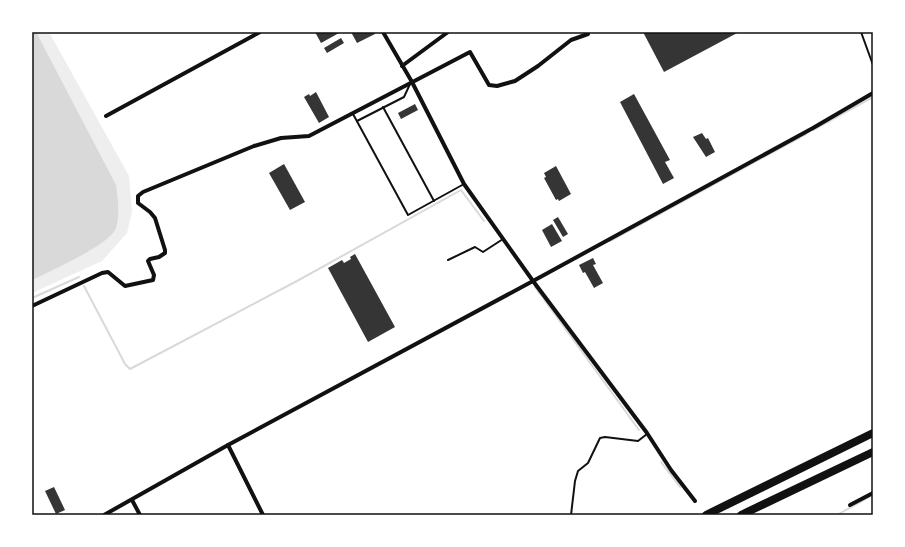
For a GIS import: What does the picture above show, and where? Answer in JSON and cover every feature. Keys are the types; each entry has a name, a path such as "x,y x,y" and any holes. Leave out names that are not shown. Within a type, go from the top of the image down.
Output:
{"highway":[{"path":"706,515 873,433"},
{"path":"741,515 873,452"}],"street":[{"path":"106,116 260,32"},
{"path":"383,32 412,82 464,184 533,281 647,433 671,470 695,502"},
{"path":"402,66 448,32"},
{"path":"32,306 102,273 108,272 125,286 153,280 154,275 148,261 159,257 165,253 165,250 154,218 150,212 138,203 138,196 142,192 254,146 281,138 309,136 470,52 489,85 496,86 515,81 538,66 570,40 588,34 588,32"},
{"path":"104,515 228,445 813,128 873,93"},
{"path":"228,445 263,515"},
{"path":"850,505 873,492"},
{"path":"132,500 140,515"}],"lane":[{"path":"861,32 873,65"},
{"path":"357,121 404,97 412,82"},
{"path":"383,107 434,201"},
{"path":"352,113 408,215 464,184"},
{"path":"448,260 475,247 483,252 503,239"},
{"path":"571,515 575,480 578,471 588,463 600,438 605,437 638,441 647,433"}],"shaded area":[{"path":"32,32 49,32 129,176 132,212 127,233 102,261 32,293"},
{"path":"32,32 36,32 116,185 118,212 116,228 103,242 92,250 32,280"}],"building":[{"path":"315,32 338,32 339,33 321,43"},
{"path":"351,32 374,32 375,34 357,43"},
{"path":"643,32 739,32 664,72"},
{"path":"341,38 344,43 327,53 324,48"},
{"path":"316,92 329,117 319,123 304,97 309,94 310,96"},
{"path":"634,94 670,160 665,162 674,178 663,184 620,102"},
{"path":"415,104 418,110 401,119 398,113"},
{"path":"702,133 706,139 708,138 715,152 706,157 693,137"},
{"path":"284,164 305,202 290,210 269,173"},
{"path":"556,166 571,194 559,201 558,199 556,200 544,178 546,177 544,173"},
{"path":"558,217 568,234 563,237 553,220"},
{"path":"552,224 562,241 551,247 542,230"},
{"path":"355,254 395,327 368,342 328,268 342,260 344,263 351,259 350,257"},
{"path":"593,258 596,264 593,265 603,283 594,288 585,272 583,273 579,265"},
{"path":"54,487 65,510 56,514 45,491"}],"waterway":[{"path":"813,130 873,97"},
{"path":"610,241 806,134"},
{"path":"84,286 125,364 130,369 297,281 461,190 484,221"},
{"path":"32,298 79,277"},
{"path":"535,287 639,430"},
{"path":"661,462 680,487"},
{"path":"837,515 873,495"}]}
